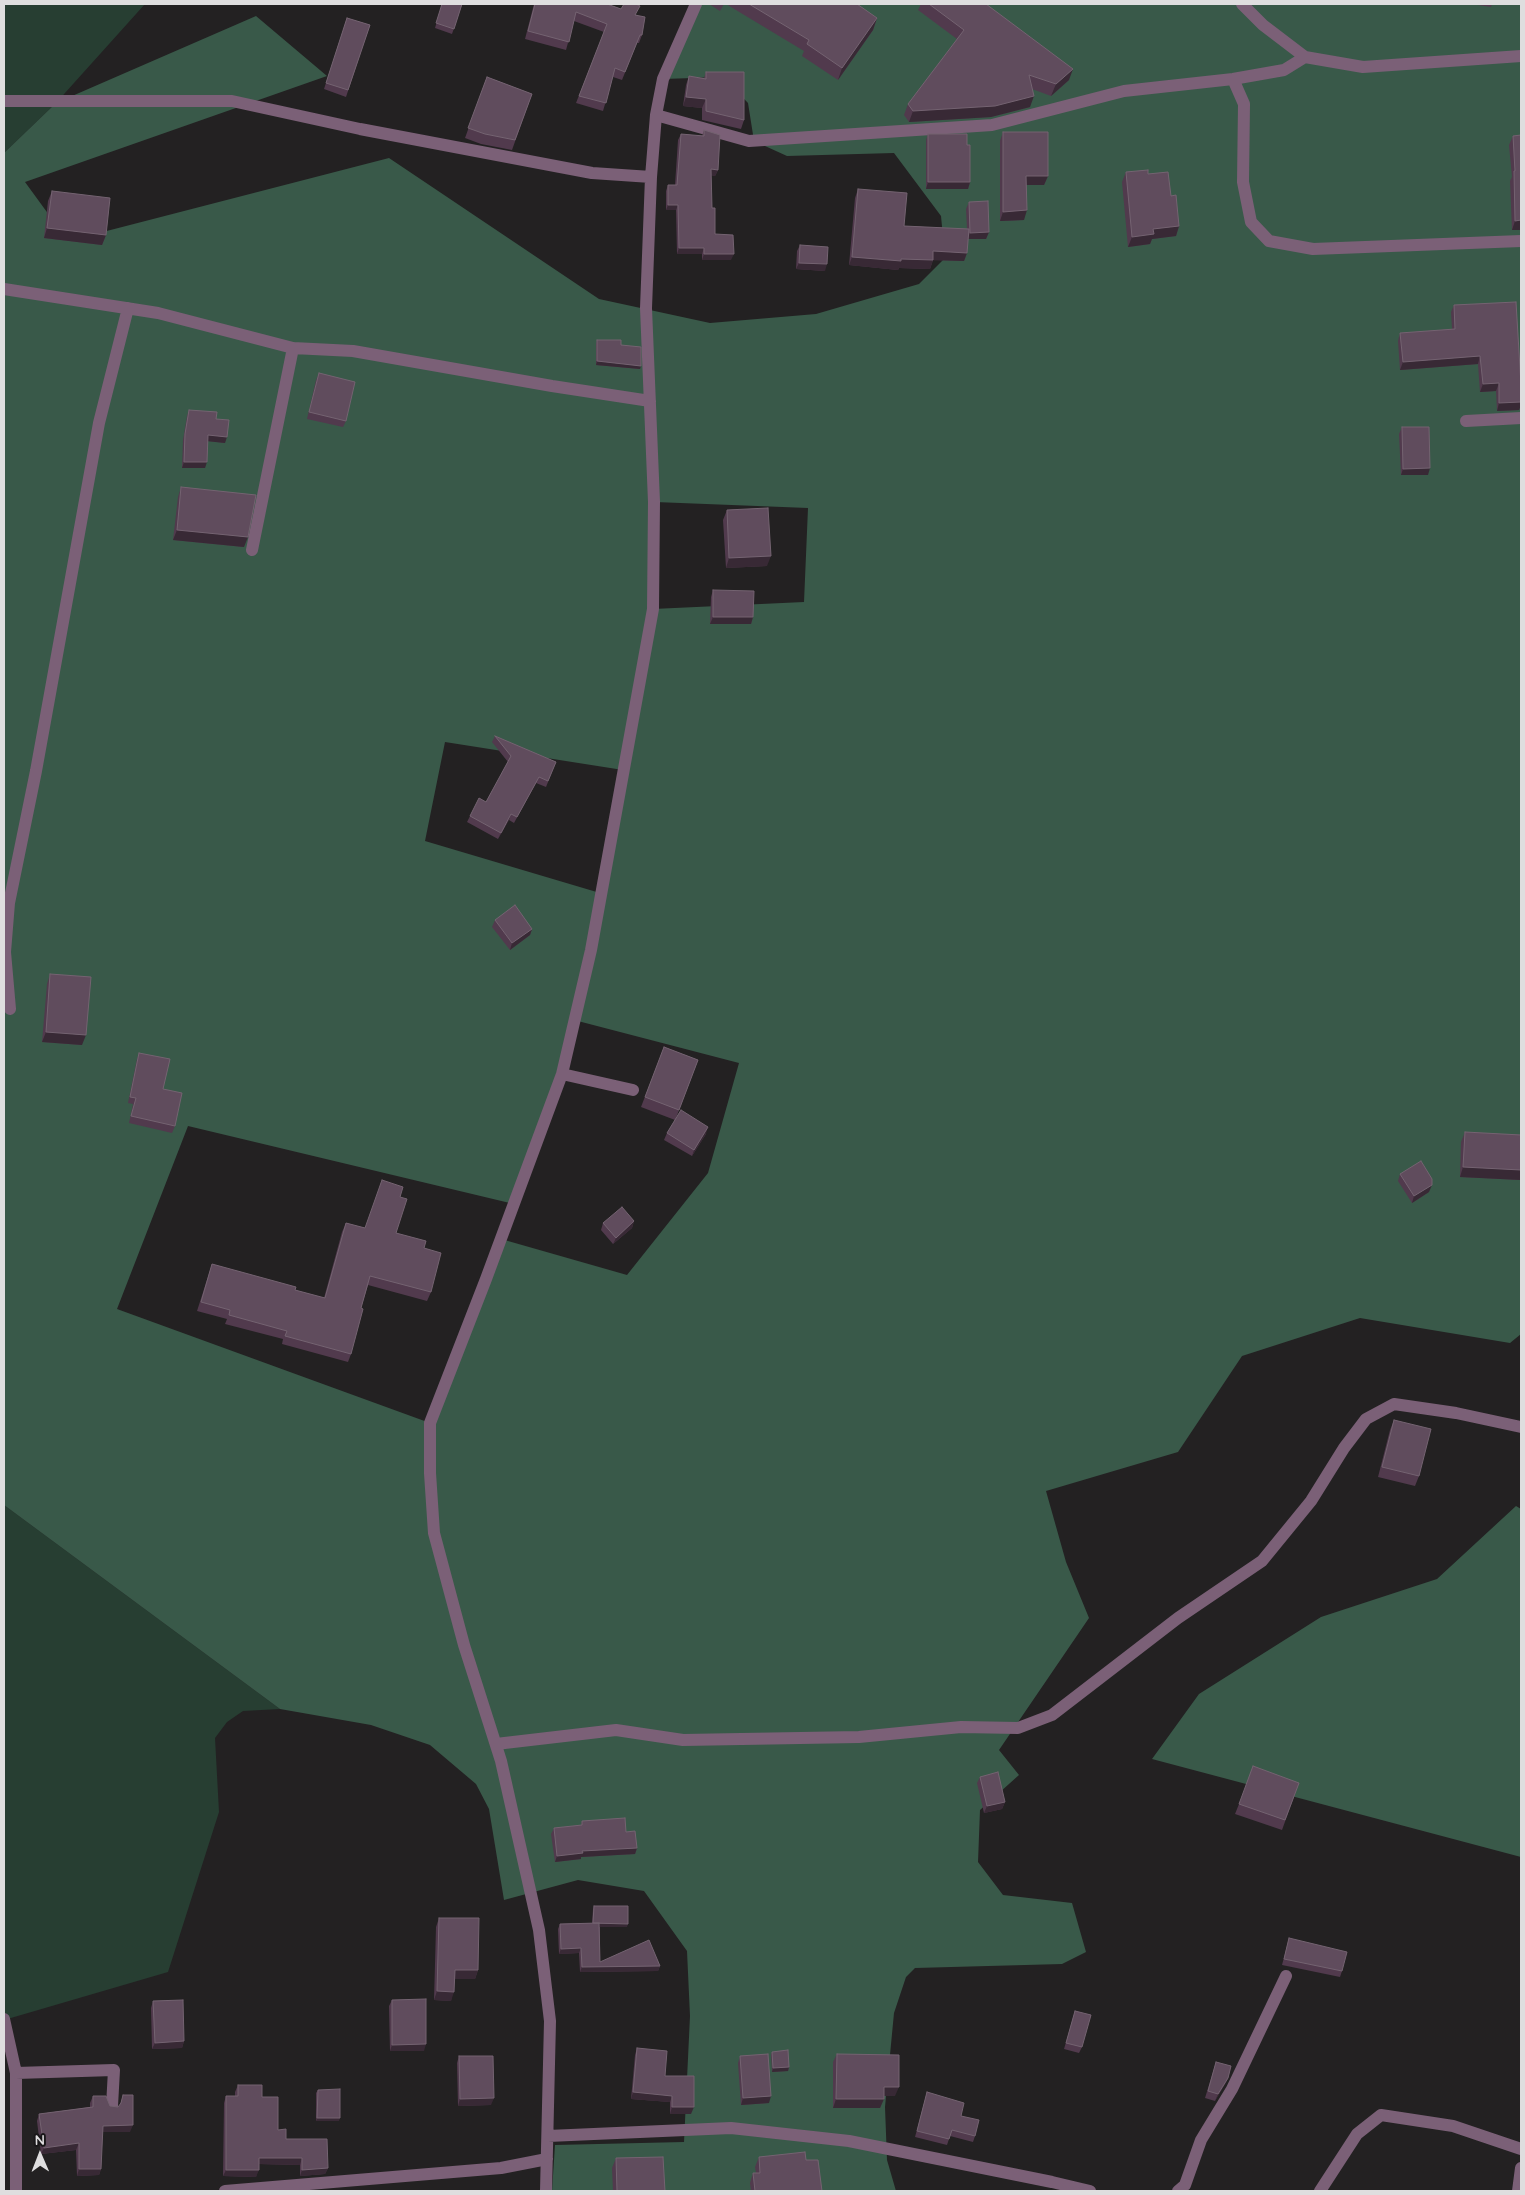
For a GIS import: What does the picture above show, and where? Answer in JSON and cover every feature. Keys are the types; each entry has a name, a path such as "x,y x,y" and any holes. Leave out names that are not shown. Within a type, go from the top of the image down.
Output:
{"street":[{"path":"546,2191 550,2021 539,1930 496,1744 464,1645 434,1533 430,1473 430,1423 562,1074 591,950 652,609 654,502 646,308 651,177 656,115 663,79 696,4"},
{"path":"1242,4 1263,25 1305,58 1363,67 1521,56"},
{"path":"656,115 749,141 992,125 1124,90 1233,78 1284,70 1305,58"},
{"path":"1233,78 1244,104 1243,182 1251,222 1269,241 1313,249 1521,241"},
{"path":"4,101 232,101 360,129 592,173 651,177"},
{"path":"4,289 158,313 293,348 353,351 650,401"},
{"path":"10,1009 5,952 10,903 99,423 128,308"},
{"path":"252,550 293,348"},
{"path":"1466,421 1521,418"},
{"path":"562,1074 633,1090"},
{"path":"496,1744 616,1730 683,1740 860,1737 960,1727 1018,1728 1052,1714 1178,1618 1262,1561 1310,1501 1344,1448 1366,1419 1394,1404 1456,1413 1521,1427"},
{"path":"1178,2191 1185,2185 1201,2140 1232,2089 1286,1976"},
{"path":"4,2019 16,2073 16,2191"},
{"path":"16,2073 114,2070 112,2106"},
{"path":"1320,2191 1357,2134 1381,2115 1453,2126 1521,2149"},
{"path":"548,2136 740,2129 849,2141 1090,2191"},
{"path":"225,2191 501,2168 547,2159"},
{"path":"1518,2191 1521,2168"}],"green space":[{"path":"4,4 145,4 56,103 4,153"},
{"path":"696,4 1521,4 1521,1334 1510,1343 1360,1318 1242,1356 1178,1452 1046,1491 1066,1562 1089,1618 999,1750 1019,1775 980,1810 978,1862 1003,1895 1072,1903 1086,1952 1062,1964 915,1968 906,1977 894,2013 885,2107 887,2160 896,2191 552,2191 555,2145 684,2142 690,2016 687,1951 644,1891 578,1880 504,1900 489,1809 476,1784 430,1745 371,1725 280,1709 4,1505 4,153 56,103 256,16 327,76 25,182 68,241 389,158 599,299 710,323 816,314 919,284 945,258 941,216 894,153 787,156 754,141 748,103 723,77 663,79","holes":["655,502 808,508 804,602 653,609","445,742 623,770 600,893 425,841","574,1020 739,1063 708,1173 627,1275 501,1239 430,1423 117,1309 188,1126 514,1204"]},
{"path":"4,1505 280,1709 243,1711 227,1722 215,1738 219,1812 168,1972 4,2020"},
{"path":"1516,1506 1521,1509 1521,1857 1152,1759 1199,1694 1321,1617 1437,1579"}],"building":[{"path":"442,4 462,4 454,29 436,23"},
{"path":"535,4 607,4 621,9 624,4 640,6 635,15 645,17 642,35 640,35 625,72 615,68 606,103 579,96 607,24 576,12 569,42 528,31"},
{"path":"749,4 857,4 877,18 842,68 807,44 809,40"},
{"path":"929,4 986,4 1073,69 1056,84 1029,75 1034,96 995,106 913,111 908,104 964,30"},
{"path":"347,18 370,25 348,90 326,83"},
{"path":"706,72 744,72 744,120 706,111 706,99 686,97 689,76 706,79"},
{"path":"487,77 532,94 515,140 485,134 468,128"},
{"path":"704,130 720,135 718,170 711,169 712,208 715,208 715,234 733,235 734,254 704,254 704,248 679,248 678,205 668,205 668,185 677,185 681,134 704,136"},
{"path":"1003,132 1048,132 1048,176 1026,176 1027,210 1003,212"},
{"path":"928,134 967,134 967,145 970,145 970,182 928,182"},
{"path":"1521,135 1521,220 1515,221 1513,136"},
{"path":"1148,170 1148,174 1168,172 1171,196 1176,195 1179,226 1153,229 1154,234 1132,237 1126,172"},
{"path":"858,189 907,193 904,226 969,229 967,253 933,251 933,260 901,259 901,261 852,257"},
{"path":"52,191 110,198 106,235 47,228"},
{"path":"988,201 989,232 970,233 969,202"},
{"path":"800,245 828,247 827,264 799,263"},
{"path":"1516,302 1521,402 1499,403 1499,383 1483,384 1480,356 1403,362 1400,333 1455,329 1454,305"},
{"path":"597,340 621,340 621,345 641,347 641,366 597,361"},
{"path":"319,373 355,382 346,421 309,412"},
{"path":"189,410 217,412 216,419 229,420 227,437 208,435 207,462 184,462 185,434"},
{"path":"1402,427 1429,427 1430,468 1403,469"},
{"path":"181,487 256,495 248,537 177,530"},
{"path":"768,508 771,556 729,558 727,510"},
{"path":"713,590 754,591 753,617 713,617"},
{"path":"495,736 556,762 548,781 539,777 517,817 511,814 501,833 470,816 479,798 486,802 511,756"},
{"path":"515,905 532,929 512,943 495,920"},
{"path":"50,974 91,977 86,1035 46,1032"},
{"path":"664,1047 698,1060 679,1110 645,1097"},
{"path":"139,1053 170,1059 163,1089 182,1093 175,1126 131,1116 136,1098 130,1097"},
{"path":"681,1110 708,1127 694,1150 667,1133"},
{"path":"1465,1132 1521,1135 1521,1170 1463,1167"},
{"path":"1421,1161 1432,1179 1432,1185 1414,1196 1400,1174"},
{"path":"382,1180 403,1187 400,1197 407,1199 396,1233 426,1241 424,1248 441,1253 431,1292 370,1276 351,1354 285,1336 287,1331 229,1315 230,1310 201,1302 212,1264 296,1287 295,1290 325,1298 346,1223 365,1228"},
{"path":"622,1207 634,1221 616,1238 603,1223"},
{"path":"1394,1420 1431,1429 1419,1476 1382,1467"},
{"path":"1253,1766 1299,1783 1285,1820 1239,1804"},
{"path":"998,1772 1005,1802 987,1806 980,1777"},
{"path":"625,1818 626,1832 635,1831 637,1848 582,1851 583,1853 557,1856 554,1828 582,1825 582,1821"},
{"path":"594,1906 628,1906 628,1924 593,1923"},
{"path":"439,1918 479,1918 478,1970 455,1970 454,1992 437,1991"},
{"path":"599,1923 600,1962 649,1940 660,1966 582,1967 581,1948 561,1949 560,1924"},
{"path":"1289,1938 1347,1952 1342,1971 1284,1959"},
{"path":"426,1999 426,2044 392,2045 392,2000"},
{"path":"183,2000 184,2041 155,2043 153,2001"},
{"path":"1075,2011 1091,2015 1082,2047 1066,2043"},
{"path":"637,2048 667,2051 665,2076 694,2076 694,2107 672,2107 672,2096 633,2092"},
{"path":"788,2050 789,2067 773,2068 772,2052"},
{"path":"768,2054 771,2096 743,2098 740,2056"},
{"path":"837,2054 899,2055 899,2087 884,2087 884,2099 836,2099"},
{"path":"459,2056 493,2056 494,2098 460,2099"},
{"path":"1216,2062 1231,2066 1228,2078 1218,2094 1208,2091"},
{"path":"238,2085 262,2085 262,2097 278,2097 278,2130 286,2129 286,2139 327,2139 328,2168 302,2170 302,2158 259,2158 259,2170 226,2170 226,2096 238,2096"},
{"path":"340,2089 340,2118 317,2118 318,2090"},
{"path":"927,2092 964,2103 961,2116 979,2120 975,2136 952,2130 949,2139 917,2131"},
{"path":"123,2095 133,2095 133,2125 103,2126 101,2169 79,2169 79,2143 44,2148 39,2114 93,2107 93,2096 106,2096 110,2106 118,2107"},
{"path":"805,2152 806,2160 818,2160 822,2191 755,2191 753,2173 760,2173 759,2157"},
{"path":"663,2157 665,2191 617,2191 616,2158"}]}
